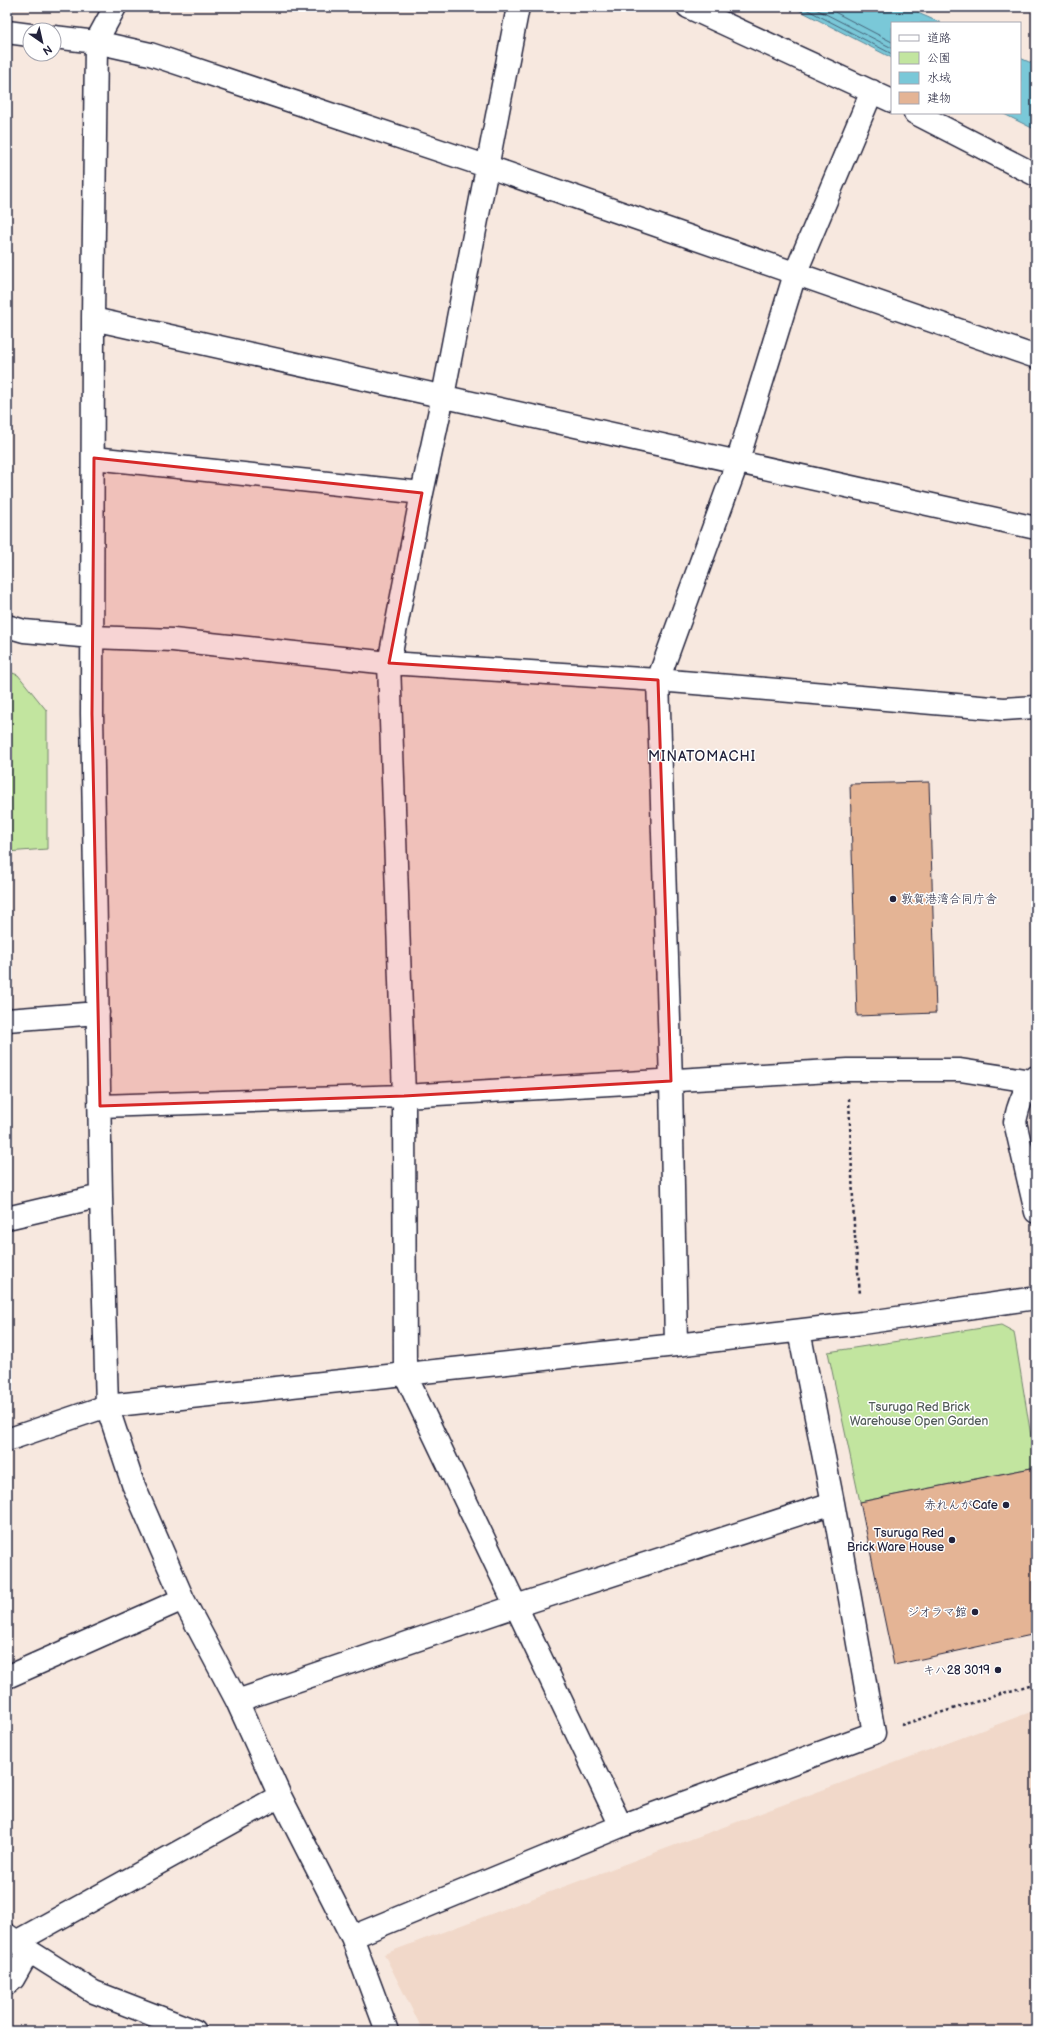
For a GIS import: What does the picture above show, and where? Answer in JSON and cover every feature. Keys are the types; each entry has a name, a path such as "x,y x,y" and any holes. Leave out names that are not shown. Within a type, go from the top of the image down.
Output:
{"street":[{"path":"115,7 96,42 93,319 94,458 92,637 101,1196 107,1406 134,1484 183,1599 237,1701 280,1796 352,1937 387,2031"},
{"path":"518,7 486,166 443,396 422,493 389,663 404,1096 405,1374 621,1826"},
{"path":"688,7 872,91 891,101"},
{"path":"7,32 22,34"},
{"path":"62,38 96,42 150,54 486,166 1036,357"},
{"path":"676,1345 671,1081 658,680 737,463 796,274 872,91"},
{"path":"917,114 1036,175"},
{"path":"93,319 443,396 737,463 1036,528"},
{"path":"94,458 422,493"},
{"path":"7,626 24,631 92,637 173,640 389,663 658,680 1004,709 1036,707"},
{"path":"7,1020 98,1013"},
{"path":"100,1106 404,1096 848,1070 960,1070 1034,1079 1017,1110 1015,1122 1036,1212"},
{"path":"7,1218 101,1196"},
{"path":"7,1440 107,1406 799,1331 1036,1298"},
{"path":"352,1937 621,1826 874,1733 833,1503 799,1331"},
{"path":"237,1701 516,1606 833,1503"},
{"path":"7,1677 183,1599"},
{"path":"17,1943 280,1796"},
{"path":"7,1984 13,1979 17,1943"},
{"path":"17,1943 94,1992 195,2031"}],"path":[{"path":"848,1070 854,1225 862,1323"},
{"path":"874,1733 1036,1683"}],"highlighted area":[{"path":"94,458 422,493 389,663 658,680 671,1081 404,1096 100,1106 92,714"}],"shaded area":[{"path":"1036,1710 1036,2031 423,2031 384,1954"}],"green space":[{"path":"7,671 18,675 47,711 47,849 7,852"},
{"name":"Tsuruga Red Brick Warehouse Open Garden","path":"1001,1325 1014,1332 1036,1467 860,1502 828,1352"}],"water":[{"path":"793,7 921,7 918,13 939,22 891,22 891,57"},
{"path":"1021,58 1036,65 1036,130 1004,114 1021,114"}],"building":[{"name":"敦賀港湾合同庁舎","path":"929,782 936,1013 857,1016 850,784"},
{"name":"Tsuruga Red Brick Ware House","path":"1036,1467 1036,1634 894,1665 860,1502"}],"place":[{"name":"敦賀港湾合同庁舎","path":"893,899"},
{"name":"赤れんがCafe","path":"1006,1505"},
{"name":"Tsuruga Red Brick Ware House","path":"952,1540"},
{"name":"ジオラマ館","path":"975,1612"},
{"name":"キハ28 3019","path":"998,1670"}],"district":[{"name":"MINATOMACHI","path":"702,756"}]}
